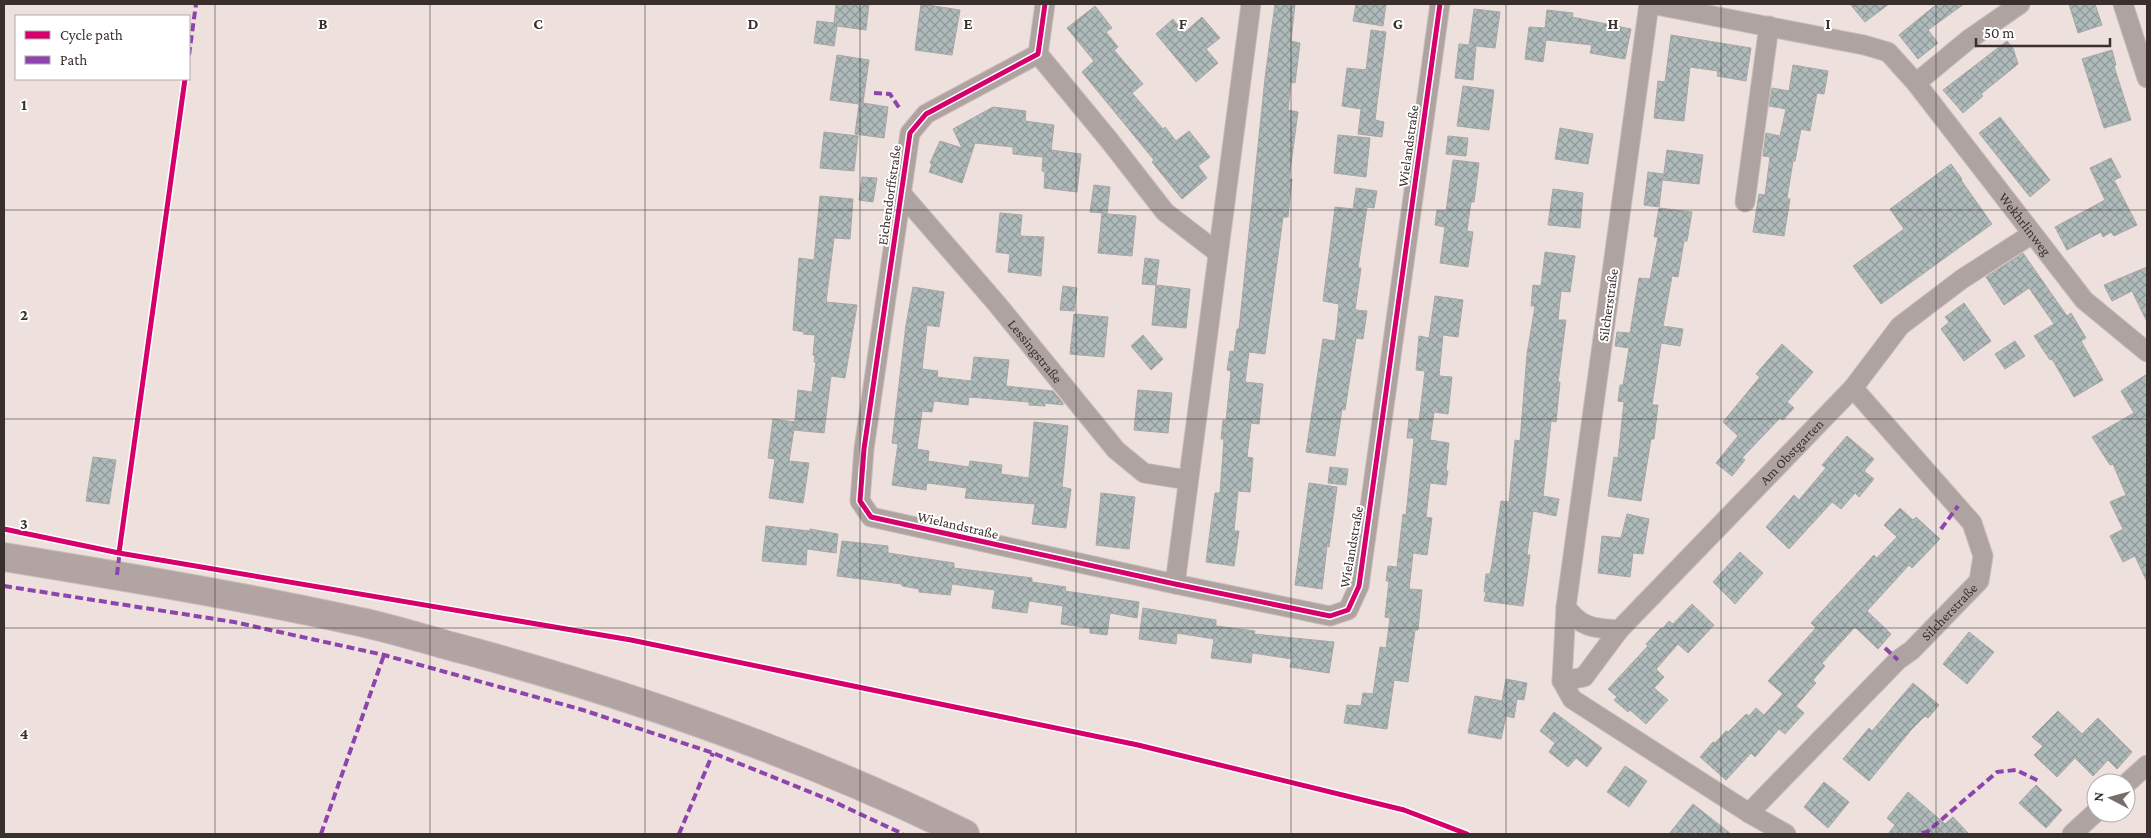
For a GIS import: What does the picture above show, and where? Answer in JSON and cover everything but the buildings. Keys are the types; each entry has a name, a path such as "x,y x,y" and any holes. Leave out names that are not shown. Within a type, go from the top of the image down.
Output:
{"main road":[{"path":"4,556 117,575 354,620 560,676 666,709 786,754 914,809 965,834"}],"street":[{"path":"1045,4 1038,54 1165,212 1217,252"},
{"path":"1175,584 1251,4"},
{"name":"Wielandstraße","path":"864,462 860,501 871,517 1330,616 1348,610 1359,586 1440,4"},
{"name":"Wekhrlinweg","path":"1650,4 1864,44 1888,52 1916,83 2084,300 2147,352"},
{"name":"Silcherstraße","path":"1562,681 1566,607 1650,4"},
{"path":"1916,83 1968,40 2020,4"},
{"path":"2123,4 2147,78"},
{"path":"1744,202 1769,26"},
{"name":"Eichendorffstraße","path":"864,462 900,192 910,133 926,114 1038,54"},
{"name":"Lessingstraße","path":"900,192 998,304 1116,450 1144,473 1188,480"},
{"name":"Am Obstgarten","path":"1562,681 1584,676 1619,630 1853,388 1900,326 1962,279 2032,234"},
{"name":"Silcherstraße","path":"1749,813 1891,667 1912,650 1979,582 1983,556 1972,524 1853,388"},
{"path":"1566,607 1575,619 1594,628 1619,630"},
{"path":"1562,681 1572,699 1749,813 1786,834"},
{"path":"2136,775 2147,765"},
{"path":"2072,834 2086,821"}],"marked path":[{"path":"190,48 196,4"},
{"path":"874,93 890,94 900,109"},
{"path":"1941,529 1958,506"},
{"path":"117,575 120,549"},
{"path":"4,586 234,622 384,655 583,710 713,753 830,800 903,834"},
{"path":"1885,648 1898,660"},
{"path":"321,834 384,655"},
{"path":"679,834 713,753"},
{"path":"1922,833 1927,832 1997,772 2016,770 2039,781"}],"cycle path":[{"path":"1045,4 1038,54 926,114 910,133 864,449 860,501 871,517 1330,616 1348,610 1359,586 1440,4"},
{"path":"119,553 185,80"},
{"path":"4,529 119,553 631,640 1138,745 1404,810 1467,834"}]}
